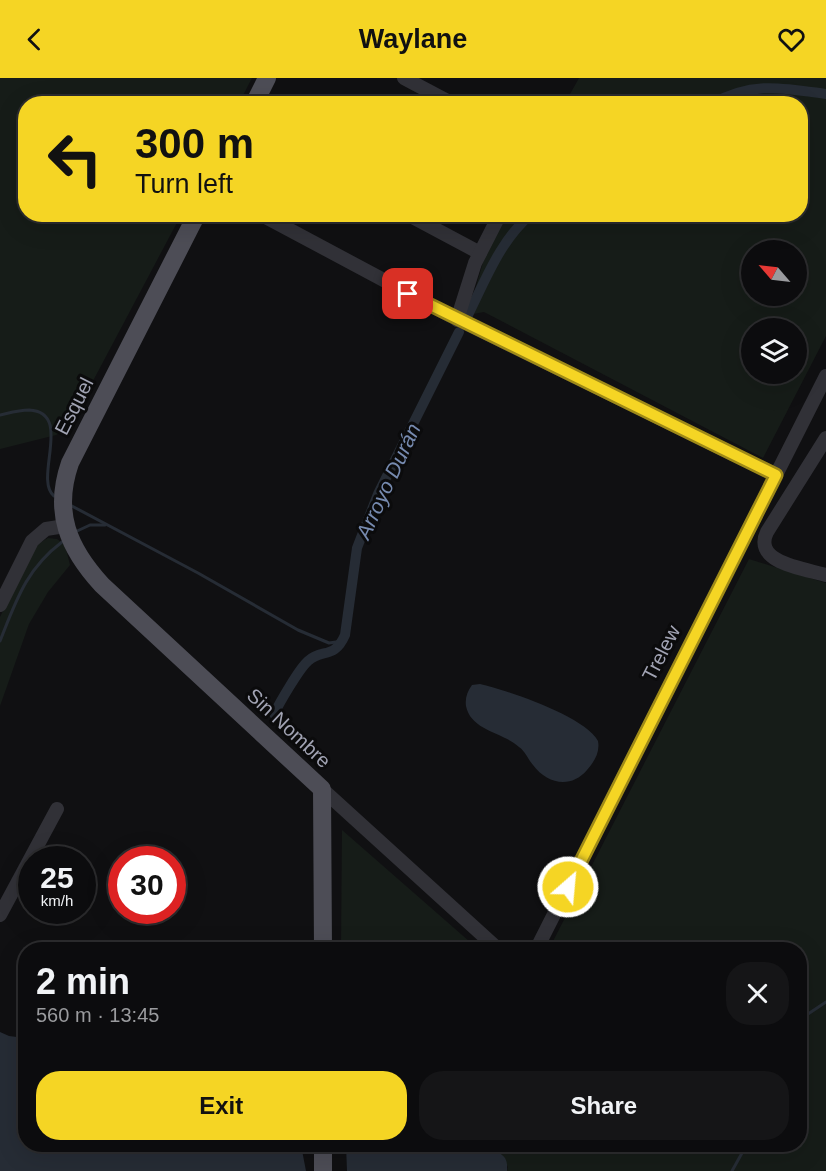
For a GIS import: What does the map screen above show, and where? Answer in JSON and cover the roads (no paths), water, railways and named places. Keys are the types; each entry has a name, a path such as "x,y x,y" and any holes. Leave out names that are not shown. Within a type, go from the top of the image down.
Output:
{"main road":[{"path":"258,96 267,78"},
{"name":"Esquel","path":"65,526 64,479 70,463 193,222"},
{"name":"Sin Nombre","path":"65,526 80,557 102,585 322,789"},
{"path":"322,789 323,942"},
{"path":"323,1152 323,1171"}],"street":[{"path":"404,78 438,96"},
{"path":"273,222 457,320 776,475"},
{"path":"422,222 480,253"},
{"path":"457,320 480,253 496,222"},
{"name":"Trelew","path":"540,942 826,376"},
{"path":"826,438 763,542 766,551 773,558 826,575"},
{"path":"0,605 32,541 46,529 65,526"},
{"name":"Sin Nombre","path":"322,789 490,942"},
{"path":"0,915 57,809"}],"waterway":[{"name":"Arroyo Durán","path":"730,96 754,89 768,88 826,94"},
{"name":"Arroyo Durán","path":"468,315 502,248 523,222"},
{"name":"Arroyo Durán","path":"274,714 304,665 313,657 337,648 345,635 357,548 378,494 459,332"},
{"path":"0,415 29,410 42,414 49,422 51,447 48,476 49,488 54,496"},
{"path":"70,505 198,573 298,630 329,643 343,641"},
{"path":"75,532 90,525 105,525"},
{"path":"0,641 17,599 31,575 39,563 62,542"},
{"path":"807,1015 826,1002"},
{"path":"732,1171 743,1152"}]}
